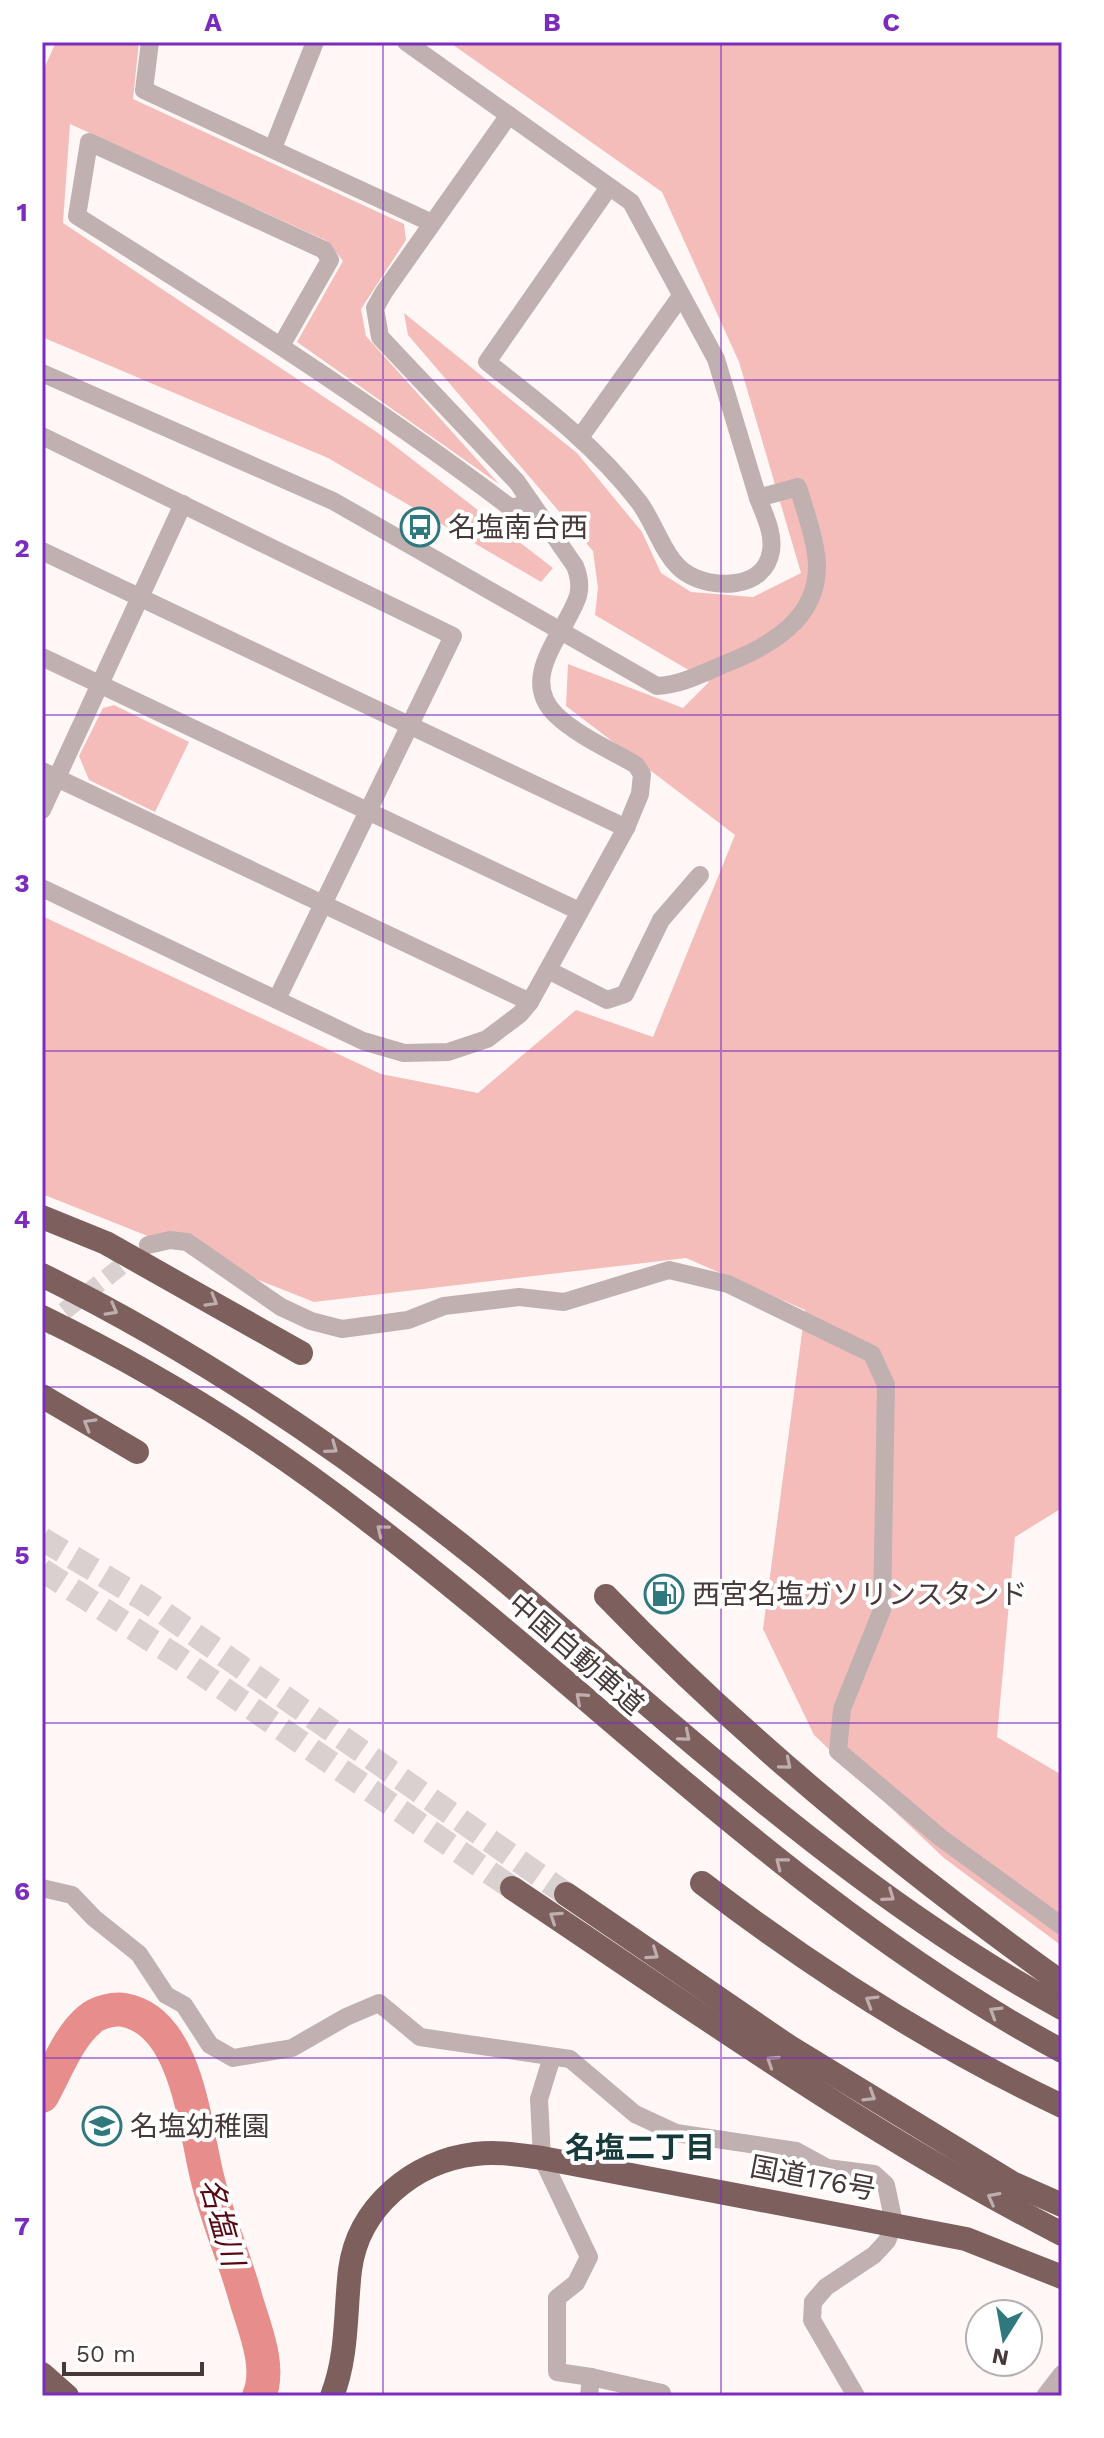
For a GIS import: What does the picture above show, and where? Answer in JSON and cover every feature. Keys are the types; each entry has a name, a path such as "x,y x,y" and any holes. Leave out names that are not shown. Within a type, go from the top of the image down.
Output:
{"highway":[{"path":"42,1217 106,1243 301,1353"},
{"name":"中国自動車道","path":"42,1275 199,1360 301,1426 483,1563 680,1732 860,1876 952,1939 1062,2008"},
{"name":"中国自動車道","path":"42,1317 179,1391 369,1520 642,1751 831,1902 928,1970 1062,2051"},
{"path":"42,1396 137,1452"},
{"path":"606,1596 687,1680 926,1882 1062,1983"},
{"path":"702,1883 783,1945 868,2000 962,2056 1062,2106"},
{"name":"国道176号","path":"512,1888 883,2133 990,2197 1062,2234"},
{"path":"566,1894 788,2046 1012,2183 1062,2205"},
{"name":"国道176号","path":"332,2396 341,2374 354,2252 364,2228 385,2197 441,2160 495,2153 542,2158 894,2223 991,2247 1062,2277"},
{"path":"42,2374 67,2396"}],"street":[{"path":"150,42 144,90 432,223"},
{"path":"273,148 315,42"},
{"path":"406,42 631,202 716,359 771,536 771,553 762,569 750,580 731,585 699,580 677,565 639,502 581,436 487,362 609,187"},
{"path":"42,888 376,1046 434,1054 460,1050 487,1039 530,1002 626,828 640,794 642,774 636,765 567,724 550,708 546,696 544,662 578,597 580,581 575,566 517,482 380,337 375,308 509,115"},
{"path":"282,344 330,260 324,250 89,142 77,216 282,344 416,436 511,508 531,502"},
{"path":"581,436 681,296"},
{"path":"42,373 333,501 657,686 680,682 765,648 795,621 807,603 817,565 798,487 758,498"},
{"path":"42,436 453,636 277,999"},
{"path":"42,810 49,774 99,683 183,504"},
{"path":"42,551 626,828"},
{"path":"42,657 579,911"},
{"path":"49,774 530,1002"},
{"path":"548,970 607,1000 625,994 661,920 700,875"},
{"path":"148,1245 170,1240 187,1242 281,1307 342,1329 408,1320 444,1306 519,1297 564,1302 669,1270 728,1284 872,1354 886,1385 882,1610 842,1709 838,1751 941,1838 1062,1926"},
{"path":"42,1888 72,1895 94,1918 139,1954 166,1995 184,2005 210,2045 233,2058 292,2048 346,2017 379,2003 420,2037 570,2059 635,2114 676,2133 796,2151 827,2168 874,2174 886,2185 894,2223 887,2241 874,2255 826,2287 813,2302 812,2320 856,2396"},
{"path":"552,2057 539,2099 542,2158 589,2257 576,2283 557,2298 557,2372 590,2386 666,2395"},
{"path":"1045,2396 1062,2374"}],"shaded area":[{"path":"56,42 139,42 133,99 404,224 406,240 361,309 366,336 499,484 297,342 343,261 327,241 70,124 63,223 378,433 553,568 541,582 328,458 42,337 42,73"},
{"path":"449,42 1062,42 1062,1508 1015,1537 997,1737 1062,1775 1062,1946 944,1858 814,1735 763,1629 805,1310 686,1258 314,1302 42,1194 42,916 381,1074 478,1093 576,1010 653,1037 735,835 566,706 568,664 683,708 709,682 595,615 598,588 593,551 408,335 404,313 577,453 642,532 661,573 691,592 753,597 801,573 739,362 662,192"},
{"path":"114,705 189,742 155,812 89,780 79,756 103,708"}],"waterway":[{"name":"名塩川","path":"42,2096 75,2035 97,2014 124,2010 145,2018 161,2033 174,2052 191,2100 213,2201 256,2332 263,2372 259,2396"}],"tunnel":[{"path":"43,1328 139,1252"},
{"path":"42,1539 148,1602 566,1894"},
{"path":"42,1570 179,1658 512,1888"}],"place":[{"name":"名塩南台西","path":"420,527"},
{"name":"西宮名塩ガソリンスタンド","path":"664,1594"},
{"name":"名塩幼稚園","path":"102,2126"}],"district":[{"name":"名塩二丁目","path":"640,2147"}]}
